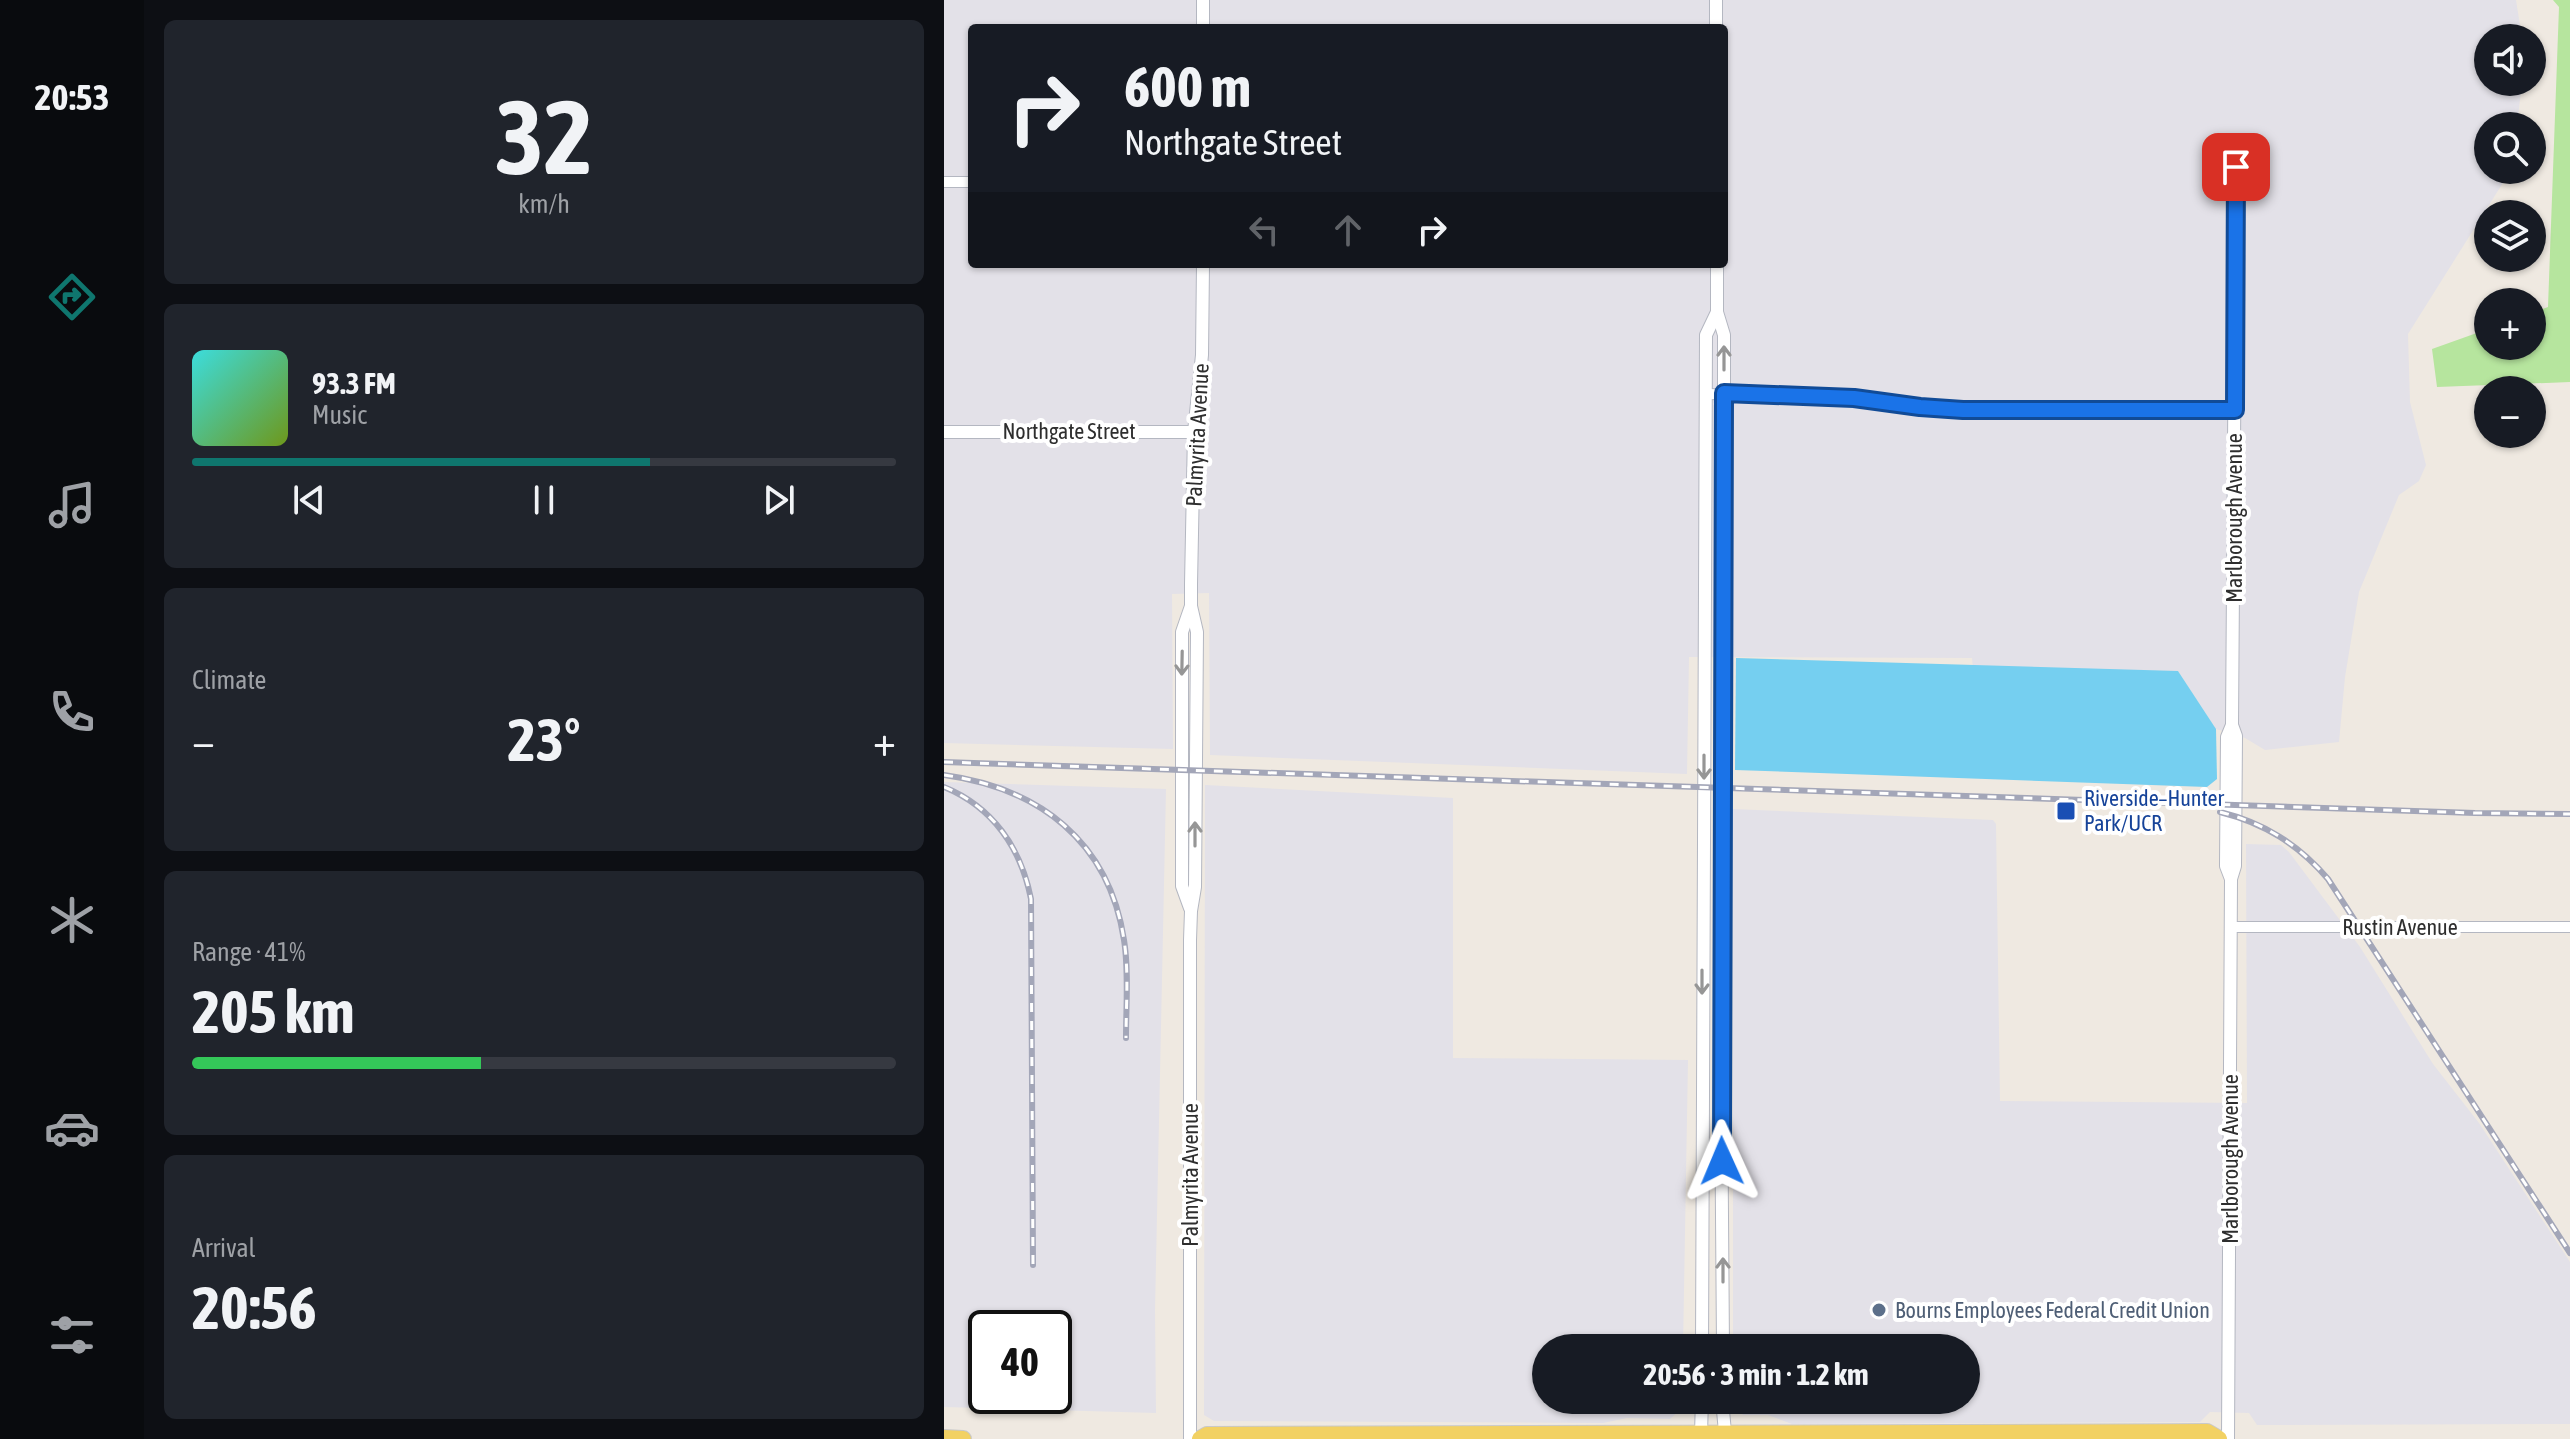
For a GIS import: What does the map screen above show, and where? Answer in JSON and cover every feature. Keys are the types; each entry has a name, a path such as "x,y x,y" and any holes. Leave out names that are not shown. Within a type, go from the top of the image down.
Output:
{"main road":[{"path":"1200,1439 1207,1435 1725,1436 2207,1432 2219,1439"},
{"path":"944,1438 963,1439"}],"street":[{"path":"1203,0 1203,24"},
{"path":"1716,0 1716,24"},
{"name":"Marlborough Avenue","path":"2228,1439 2231,879 2235,866 2236,833 2236,736 2232,725 2236,167"},
{"path":"944,182 968,182"},
{"name":"Palmyrita Avenue","path":"1190,1439 1191,911 1195,887 1197,647 1191,606 1194,432 1202,355 1203,268"},
{"path":"1717,268 1717,312 1724,335 1723,1334"},
{"path":"1702,1334 1706,335 1717,312"},
{"path":"1706,394 1854,398 1963,410 2235,410"},
{"name":"Northgate Street","path":"944,432 1194,432"},
{"path":"1706,549 1723,548"},
{"name":"Rustin Avenue","path":"2231,927 2570,927"},
{"path":"1703,941 1721,942"},
{"path":"1702,1161 1722,1161"},
{"path":"1701,1210 1722,1211"},
{"path":"1701,1436 1702,1414"},
{"path":"1723,1414 1725,1436"}],"shaded area":[{"path":"944,0 2516,0 2520,24 2474,24 2474,96 2520,96 2519,112 2474,112 2474,184 2502,184 2492,200 2474,200 2474,229 2408,334 2410,402 2426,465 2419,481 2399,495 2359,592 2345,677 2339,742 2265,750 2245,738 2216,729 2178,671 1973,669 1972,658 1689,657 1687,774 1210,755 1209,593 1172,594 1173,749 944,743"},
{"path":"944,782 1166,789 1155,1311 1156,1413 1072,1411 1072,1310 968,1310 968,1408 944,1407"},
{"path":"1205,785 1453,798 1453,1058 1688,1060 1683,1334 1532,1334 1532,1414 1676,1414 1670,1419 1627,1418 1603,1423 1214,1421 1204,1415"},
{"path":"1733,809 1993,820 1996,824 2000,1101 2247,1103 2246,844 2281,845 2360,947 2433,1064 2479,1123 2570,1262 2570,1424 2257,1425 2249,1413 2210,1412 2200,1422 1792,1424 1768,1415 1742,1414 1980,1414 1980,1334 1733,1334"}],"green space":[{"path":"2553,0 2570,0 2570,382 2546,383 2546,376 2474,376 2474,386 2437,387 2432,349 2474,334 2474,360 2546,360 2559,7"}],"water":[{"path":"1736,658 2178,671 2216,729 2217,779 2207,787 1735,770"}],"railway":[{"path":"944,762 2570,814"},
{"path":"944,775 1010,792 1064,825 1086,848 1103,874 1116,905 1124,940 1126,1038"},
{"path":"944,787 977,806 1002,831 1020,863 1031,899 1033,1265"},
{"path":"2220,812 2251,822 2279,836 2305,855 2328,879 2570,1253"}],"place":[{"name":"Riverside–Hunter Park/UCR","path":"2066,811"},
{"name":"Bourns Employees Federal Credit Union","path":"1879,1310"}],"route":[{"path":"1722,1161 1724,393 1854,398 1963,410 2235,410 2236,167"}]}
